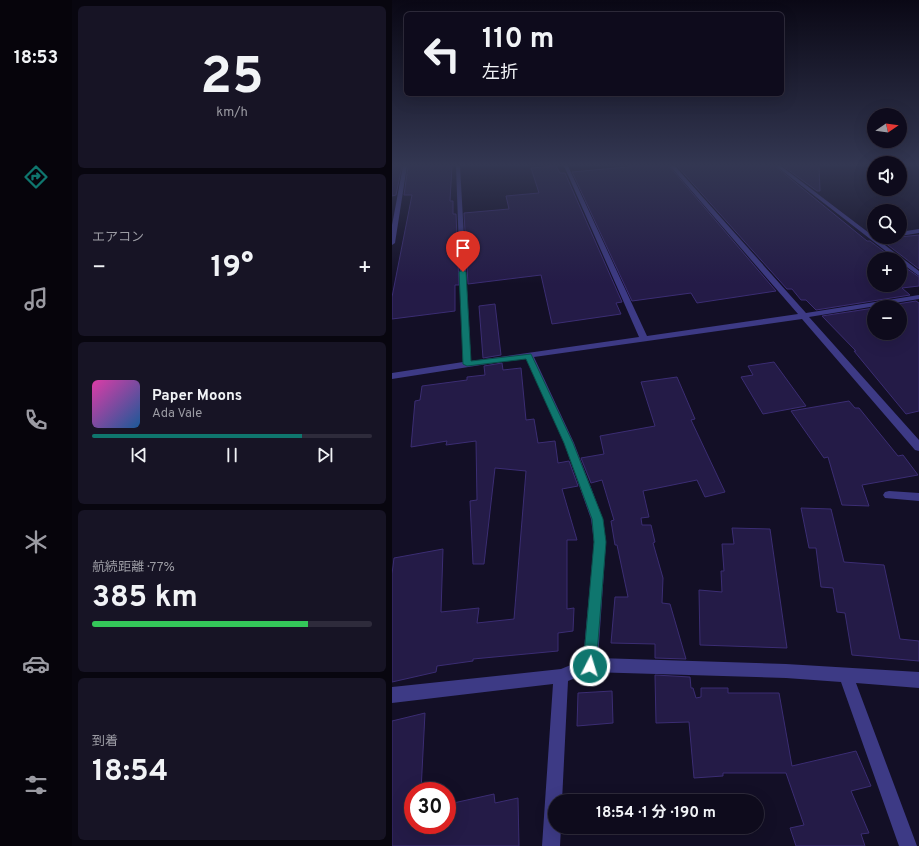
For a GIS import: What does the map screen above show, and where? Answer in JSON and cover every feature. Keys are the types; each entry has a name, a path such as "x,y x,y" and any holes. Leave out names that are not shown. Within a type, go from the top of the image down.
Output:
{"street":[{"path":"392,243 398,205"},
{"path":"460,205 467,364"},
{"path":"584,205 644,339"},
{"path":"706,205 919,447"},
{"path":"831,205 867,233"},
{"path":"907,233 919,231"},
{"path":"882,244 891,252"},
{"path":"907,265 919,274"},
{"path":"392,376 919,298"},
{"path":"529,356 569,443 597,519 600,542 590,666"},
{"path":"889,495 919,497"},
{"path":"392,695 561,676 590,666 786,671 919,680"},
{"path":"551,846 561,676"},
{"path":"846,676 908,846"}],"building":[{"path":"410,205 453,205 453,214 456,214 459,285 455,285 455,311 392,319 392,297"},
{"path":"508,205 579,205 622,302 616,303 621,314 552,324 541,275 468,284 464,213 509,209"},
{"path":"588,205 703,205 776,291 697,303 691,293 632,301"},
{"path":"712,205 823,205 867,241 867,244 874,244 885,252 867,252 867,292 907,292 910,295 879,300 867,300 867,302 816,310 806,300 801,300 792,289 787,289"},
{"path":"919,235 919,269 907,260 907,252 897,252 886,244 907,244 907,236"},
{"path":"907,269 919,277 919,286 907,287"},
{"path":"916,301 919,303 919,411 906,414 854,351 856,351 822,316 867,309 867,340 907,340 907,302"},
{"path":"495,304 501,355 483,358 479,306"},
{"path":"774,362 806,406 763,414 741,377 753,375 748,366"},
{"path":"502,363 503,370 521,368 526,420 534,419 538,443 555,441 558,463 569,461 578,486 562,489 577,540 567,540 567,609 574,608 573,631 558,633 558,651 473,659 473,661 437,666 436,672 392,682 392,574 394,558 443,549 441,612 479,608 477,623 514,619 526,471 495,468 484,564 473,564 470,501 477,500 476,441 446,445 447,441 411,447 415,401 420,400 422,386 467,380 467,377 485,375 484,366"},
{"path":"677,377 695,419 691,420 725,492 705,497 697,480 643,491 649,517 641,518 642,525 651,525 655,542 653,543 663,578 662,603 670,604 686,659 655,658 655,644 611,643 615,597 628,597 617,545 615,545 611,521 614,520 602,480 591,483 581,458 604,454 600,436 655,426 641,382"},
{"path":"849,401 855,408 859,408 898,456 903,455 918,475 862,485 869,506 842,505 828,457 824,458 791,411"},
{"path":"801,508 831,509 844,562 884,565 900,639 919,641 919,661 852,655 845,613 837,612 833,588 821,587 816,548 809,548"},
{"path":"732,528 770,529 787,648 700,645 699,590 722,592 721,571 724,571 722,544 734,544"},
{"path":"655,675 690,677 691,688 693,688 696,698 701,697 701,688 728,688 728,693 779,693 792,766 856,751 871,786 851,791 869,833 861,834 865,846 796,846 790,828 804,825 786,773 723,773 723,776 694,778 689,722 656,723"},
{"path":"612,691 613,723 577,726 578,693"},
{"path":"425,713 421,782 404,782 404,834 456,834 456,802 494,794 495,803 518,798 519,846 392,846 392,721"}],"route":[{"path":"463,272 467,364 529,356 569,443 597,519 600,542 590,666"}]}
